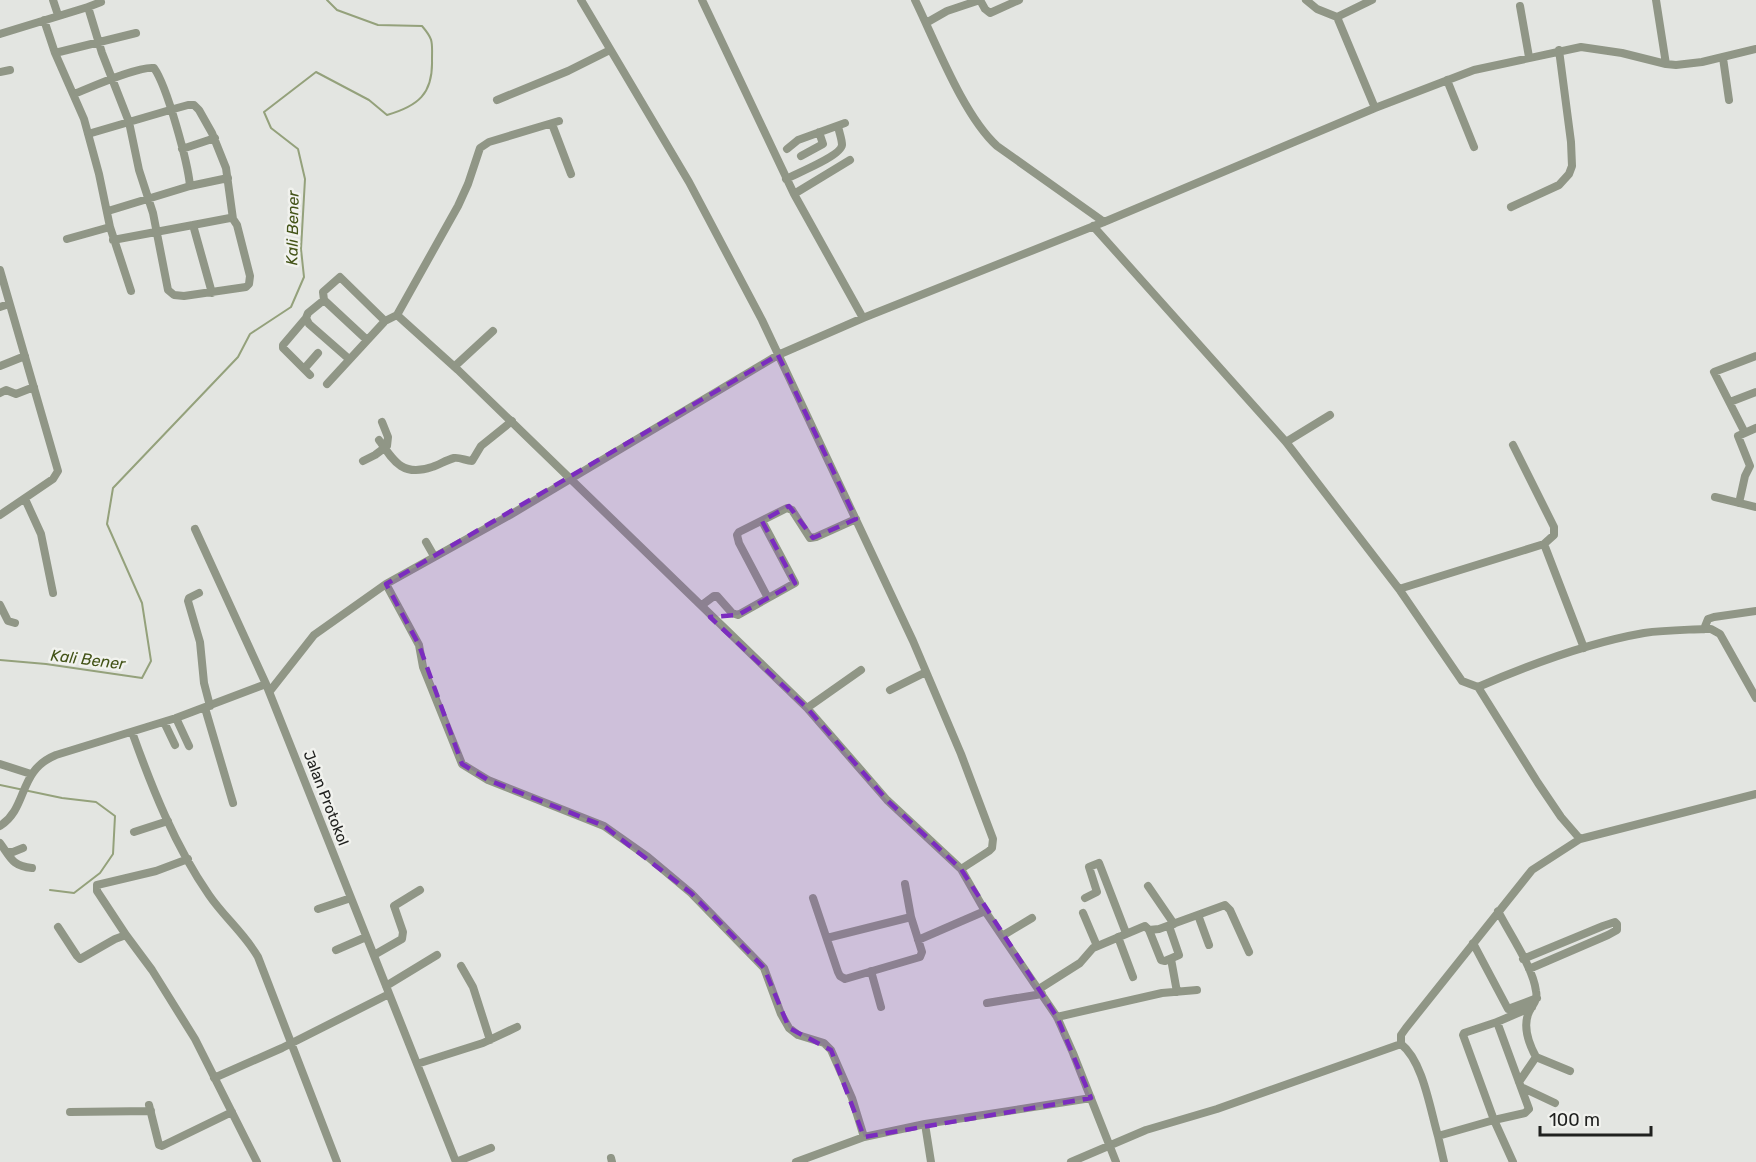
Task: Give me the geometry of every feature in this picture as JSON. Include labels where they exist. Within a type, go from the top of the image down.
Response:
[{"type":"street","points":[[53,0],[58,15]]},
{"type":"street","points":[[581,0],[689,182],[762,320],[926,672],[961,754],[993,839],[992,848],[989,851],[961,869]]},
{"type":"street","points":[[702,0],[786,179],[863,318]]},
{"type":"street","points":[[915,0],[963,99],[985,135],[1104,222]]},
{"type":"street","points":[[926,22],[947,11],[980,0],[990,13],[1019,0]]},
{"type":"street","points":[[1306,0],[1317,9],[1337,17],[1375,108]]},
{"type":"street","points":[[1337,17],[1372,0]]},
{"type":"street","points":[[1656,0],[1666,64]]},
{"type":"street","points":[[0,34],[101,2]]},
{"type":"street","points":[[1520,6],[1529,57]]},
{"type":"street","points":[[88,7],[129,122],[139,170],[157,231],[168,290],[170,293],[184,296],[241,289],[249,284],[250,276],[237,225],[233,219],[228,178],[215,138],[194,105],[188,105],[170,110],[129,122],[88,134]]},
{"type":"street","points":[[44,20],[88,134],[113,240],[131,291]]},
{"type":"street","points":[[55,53],[136,33]]},
{"type":"street","points":[[0,826],[9,819],[31,776],[42,761],[268,687],[314,635],[386,584],[510,515],[778,355],[1375,108],[1474,70],[1581,47],[1622,53],[1666,64],[1702,62],[1756,49]]},
{"type":"street","points":[[497,100],[568,71],[610,50]]},
{"type":"street","points":[[1510,207],[1559,185],[1569,174],[1572,166],[1559,50]]},
{"type":"street","points":[[1723,58],[1729,100]]},
{"type":"street","points":[[74,94],[146,68],[154,68],[182,149],[190,186]]},
{"type":"street","points":[[0,72],[10,70]]},
{"type":"street","points":[[1447,80],[1474,147]]},
{"type":"street","points":[[327,384],[385,321],[397,315],[458,206],[480,147],[489,142],[556,122],[571,174]]},
{"type":"street","points":[[786,179],[840,150],[841,125],[795,142],[787,149]]},
{"type":"street","points":[[801,156],[823,144],[819,132]]},
{"type":"street","points":[[182,149],[215,138]]},
{"type":"street","points":[[794,194],[850,160]]},
{"type":"street","points":[[108,211],[190,186],[228,178]]},
{"type":"street","points":[[113,240],[233,219]]},
{"type":"street","points":[[194,225],[212,293]]},
{"type":"street","points":[[1093,226],[1286,442],[1399,589],[1462,681],[1478,687],[1544,792],[1580,839]]},
{"type":"street","points":[[67,239],[110,227]]},
{"type":"street","points":[[0,270],[58,471],[53,479],[0,515]]},
{"type":"street","points":[[367,340],[324,300],[324,292],[340,277],[385,321]]},
{"type":"street","points":[[318,353],[307,372],[283,348],[283,345],[308,313],[324,300]]},
{"type":"street","points":[[0,307],[9,304]]},
{"type":"street","points":[[397,315],[512,421],[702,605],[726,632],[807,708],[887,800],[961,869],[1002,936],[1057,1017],[1116,1162]]},
{"type":"street","points":[[306,318],[309,324],[349,359]]},
{"type":"street","points":[[454,366],[493,331]]},
{"type":"street","points":[[0,366],[25,356]]},
{"type":"street","points":[[1744,433],[1714,372],[1756,356]]},
{"type":"street","points":[[0,393],[6,390],[16,394],[34,387]]},
{"type":"street","points":[[1730,402],[1756,392]]},
{"type":"street","points":[[1286,442],[1330,415]]},
{"type":"street","points":[[379,440],[396,463],[411,470],[430,468],[458,457],[470,462],[474,460],[481,446],[512,421]]},
{"type":"street","points":[[363,461],[385,449],[388,441],[382,422]]},
{"type":"street","points":[[1739,503],[1745,476],[1750,466],[1738,436],[1756,428]]},
{"type":"street","points":[[1399,589],[1544,544],[1554,535],[1554,527],[1514,446]]},
{"type":"street","points":[[1745,476],[1756,471]]},
{"type":"street","points":[[1715,497],[1756,507]]},
{"type":"street","points":[[25,498],[40,534],[53,593]]},
{"type":"street","points":[[768,598],[737,539],[737,535],[742,530],[789,508],[808,537],[813,538],[856,519]]},
{"type":"street","points":[[702,605],[717,596],[732,613],[738,615],[795,583],[762,520]]},
{"type":"street","name":"Jalan Protokol","points":[[195,529],[268,687],[456,1162]]},
{"type":"street","points":[[426,542],[434,556]]},
{"type":"street","points":[[1544,544],[1584,648]]},
{"type":"street","points":[[386,584],[419,645],[423,667],[462,764],[488,780],[604,826],[648,856],[691,892],[764,968],[781,1014],[789,1028],[798,1035],[824,1043],[831,1050],[852,1098],[864,1137]]},
{"type":"street","points":[[199,593],[189,598],[188,601],[200,642],[208,707],[233,803]]},
{"type":"street","points":[[0,605],[8,621],[15,622]]},
{"type":"street","points":[[1704,629],[1705,623],[1713,617],[1756,611]]},
{"type":"street","points":[[1478,687],[1584,648],[1645,633],[1711,629],[1720,634],[1756,698]]},
{"type":"street","points":[[807,708],[861,670]]},
{"type":"street","points":[[890,690],[926,672]]},
{"type":"street","points":[[176,718],[189,746]]},
{"type":"street","points":[[164,722],[175,745]]},
{"type":"street","points":[[132,732],[152,787],[188,859],[210,897],[255,952],[337,1162]]},
{"type":"street","points":[[0,764],[31,776]]},
{"type":"street","points":[[1401,1044],[1401,1035],[1406,1028],[1532,870],[1580,839],[1756,795]]},
{"type":"street","points":[[134,832],[168,821]]},
{"type":"street","points":[[0,843],[15,864],[32,868]]},
{"type":"street","points":[[6,852],[23,848]]},
{"type":"street","points":[[188,859],[156,871],[97,885],[97,891],[180,1015],[257,1162]]},
{"type":"street","points":[[1097,892],[1089,868],[1099,863],[1133,977]]},
{"type":"street","points":[[813,898],[838,972],[842,978],[850,978],[920,957],[922,952],[911,917],[905,884]]},
{"type":"street","points":[[987,1003],[1040,991],[1080,963],[1097,946],[1145,926],[1149,930],[1161,960],[1171,959],[1179,954],[1171,925],[1148,885]]},
{"type":"street","points":[[1085,898],[1108,888]]},
{"type":"street","points":[[374,955],[402,939],[403,932],[394,906],[420,890]]},
{"type":"street","points":[[318,909],[351,898]]},
{"type":"street","points":[[1149,930],[1227,906],[1249,952]]},
{"type":"street","points":[[918,940],[986,911]]},
{"type":"street","points":[[1498,911],[1529,969],[1536,988],[1537,998],[1527,1018],[1528,1039],[1536,1057],[1570,1071]]},
{"type":"street","points":[[1083,913],[1097,946]]},
{"type":"street","points":[[1198,915],[1209,945]]},
{"type":"street","points":[[827,938],[911,917]]},
{"type":"street","points":[[1002,936],[1032,918]]},
{"type":"street","points":[[1523,959],[1603,926],[1615,922],[1617,924],[1617,930],[1608,935],[1529,969]]},
{"type":"street","points":[[58,927],[80,959],[126,935]]},
{"type":"street","points":[[336,950],[366,937]]},
{"type":"street","points":[[1473,943],[1508,1009],[1537,998]]},
{"type":"street","points":[[214,1078],[290,1044],[388,990],[437,955]]},
{"type":"street","points":[[1171,959],[1177,992]]},
{"type":"street","points":[[461,966],[473,987],[490,1040]]},
{"type":"street","points":[[871,971],[881,1008]]},
{"type":"street","points":[[1057,1017],[1162,993],[1197,990]]},
{"type":"street","points":[[1513,1162],[1494,1120],[1463,1035],[1532,1007]]},
{"type":"street","points":[[1438,1136],[1528,1111],[1497,1022]]},
{"type":"street","points":[[417,1064],[490,1040],[517,1027]]},
{"type":"street","points":[[1401,1044],[1410,1051],[1415,1063],[1444,1162]]},
{"type":"street","points":[[1071,1162],[1146,1130],[1217,1109],[1401,1044]]},
{"type":"street","points":[[1520,1084],[1536,1057]]},
{"type":"street","points":[[1520,1084],[1555,1103]]},
{"type":"street","points":[[796,1162],[864,1137],[925,1124],[1091,1098]]},
{"type":"street","points":[[70,1112],[151,1112],[159,1143],[162,1146],[232,1112]]},
{"type":"street","points":[[925,1124],[931,1162]]},
{"type":"street","points":[[456,1162],[491,1148]]},
{"type":"highlighted area","points":[[778,355],[856,519],[813,538],[789,506],[762,521],[795,583],[738,615],[710,617],[807,708],[887,800],[961,869],[1057,1017],[1091,1098],[864,1137],[831,1050],[789,1028],[764,968],[691,893],[604,826],[488,780],[462,764],[419,645],[386,584]]},
{"type":"waterway","name":"Kali Bener","points":[[0,660],[46,664],[142,678],[151,661],[142,603],[107,524],[113,488],[238,357],[250,334],[291,307],[304,277],[301,249],[305,179],[298,149],[271,128],[264,112],[316,72],[369,100],[387,115],[415,103],[422,97],[430,82],[432,45],[429,35],[422,26],[378,25],[337,10],[327,0]]},
{"type":"waterway","name":"Kali Bener","points":[[0,785],[62,798],[96,802],[115,816],[113,854],[100,873],[74,893],[50,890]]}]
